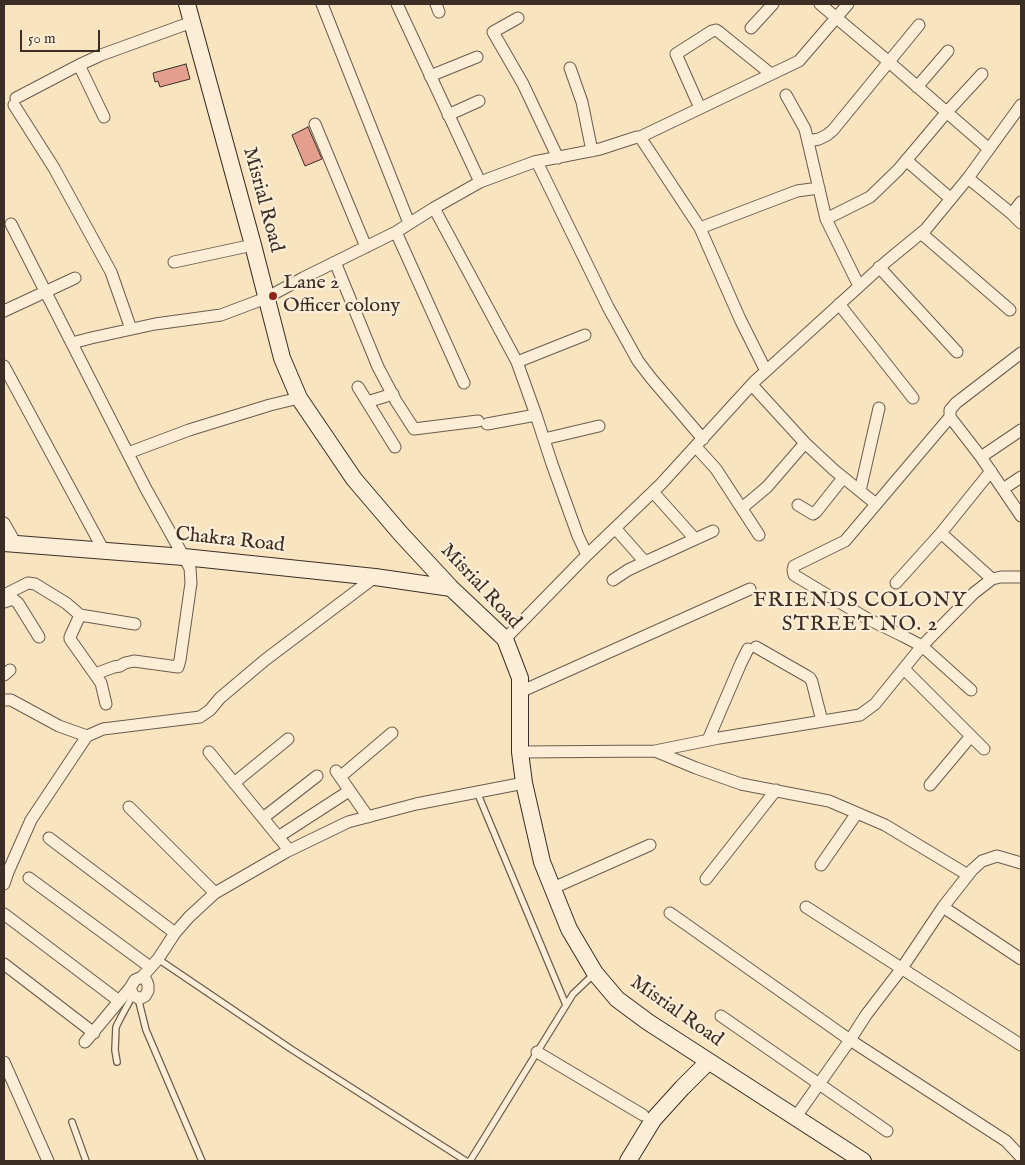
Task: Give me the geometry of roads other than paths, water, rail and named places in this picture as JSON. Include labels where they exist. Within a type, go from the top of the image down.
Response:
[{"type":"main road","name":"Misrial Road","points":[[187,4],[282,358],[299,398],[354,479],[451,588],[505,639],[520,678],[520,752],[524,783],[542,862],[570,930],[594,973],[617,999],[648,1022],[862,1161]]},
{"type":"main road","name":"Chakra Road","points":[[10,544],[184,557],[375,577],[451,588]]},
{"type":"main road","points":[[628,1161],[653,1120],[708,1062]]},
{"type":"street","points":[[322,4],[409,223]]},
{"type":"street","points":[[398,4],[480,182]]},
{"type":"street","points":[[750,28],[773,4]]},
{"type":"street","points":[[820,4],[989,149]]},
{"type":"street","points":[[72,344],[155,324],[221,315],[266,298],[396,232],[480,182],[537,162],[592,151],[640,137],[799,61],[848,4]]},
{"type":"street","points":[[518,18],[493,32],[523,84],[558,158]]},
{"type":"street","points":[[130,330],[111,272],[54,168],[15,102],[101,55],[192,22]]},
{"type":"street","points":[[808,141],[819,139],[834,130],[920,24]]},
{"type":"street","points":[[700,108],[676,54],[712,31],[716,30],[719,32],[771,74]]},
{"type":"street","points":[[917,87],[948,52]]},
{"type":"street","points":[[430,76],[477,57]]},
{"type":"street","points":[[80,65],[104,117]]},
{"type":"street","points":[[570,68],[582,102],[592,151]]},
{"type":"street","points":[[826,218],[870,197],[898,170],[982,74]]},
{"type":"street","points":[[786,95],[805,129],[826,218],[859,286]]},
{"type":"street","points":[[448,115],[479,101]]},
{"type":"street","points":[[505,639],[653,492],[752,385],[879,267],[926,230],[968,178],[1020,105]]},
{"type":"street","points":[[316,124],[366,247]]},
{"type":"street","points":[[640,137],[700,228],[740,319],[766,372]]},
{"type":"street","points":[[906,160],[951,199]]},
{"type":"street","points":[[537,162],[608,306],[638,361],[700,443],[759,535]]},
{"type":"street","points":[[968,178],[1021,223]]},
{"type":"street","points":[[700,228],[797,191],[819,188]]},
{"type":"street","points":[[1012,214],[1021,202]]},
{"type":"street","points":[[434,208],[517,362],[578,536],[588,555]]},
{"type":"street","points":[[11,224],[146,488],[190,568],[191,583],[178,667],[134,661],[96,674]]},
{"type":"street","points":[[396,232],[464,384]]},
{"type":"street","points":[[921,233],[1010,310]]},
{"type":"street","points":[[174,262],[253,245]]},
{"type":"street","points":[[335,262],[378,367],[414,429],[483,423],[536,415]]},
{"type":"street","points":[[879,267],[957,352]]},
{"type":"street","points":[[4,310],[75,278]]},
{"type":"street","points":[[839,304],[913,398]]},
{"type":"street","points":[[517,362],[585,335]]},
{"type":"street","points":[[1021,353],[956,403],[950,410],[950,417],[981,457],[1021,516]]},
{"type":"street","points":[[4,366],[104,551]]},
{"type":"street","points":[[752,385],[806,443],[843,478],[876,504]]},
{"type":"street","points":[[358,387],[395,447]]},
{"type":"street","points":[[367,402],[392,394]]},
{"type":"street","points":[[128,453],[198,427],[299,398]]},
{"type":"street","points":[[860,492],[879,408]]},
{"type":"street","points":[[950,417],[845,541],[794,566],[793,570],[794,575],[842,604],[922,646],[971,690]]},
{"type":"street","points":[[544,439],[599,426]]},
{"type":"street","points":[[981,457],[1021,430]]},
{"type":"street","points":[[742,508],[767,487],[806,443]]},
{"type":"street","points":[[896,583],[941,533],[991,471]]},
{"type":"street","points":[[1003,489],[1021,477]]},
{"type":"street","points":[[798,505],[813,514],[843,478]]},
{"type":"street","points":[[653,492],[695,539]]},
{"type":"street","points":[[4,522],[10,544]]},
{"type":"street","points":[[615,528],[645,562]]},
{"type":"street","points":[[613,580],[628,570],[713,531]]},
{"type":"street","points":[[941,533],[992,580]]},
{"type":"street","points":[[4,884],[32,820],[87,736],[103,729],[200,717],[265,660],[375,577]]},
{"type":"street","points":[[520,752],[655,751],[708,740],[860,715],[875,704],[922,646],[974,593],[992,580],[1001,577],[1021,577]]},
{"type":"street","points":[[4,595],[28,583],[34,584],[66,602],[80,615],[135,624]]},
{"type":"street","points":[[520,692],[750,589]]},
{"type":"street","points":[[4,602],[13,600],[18,603],[38,637]]},
{"type":"street","points":[[80,615],[70,640],[101,682],[106,704]]},
{"type":"street","points":[[708,740],[741,663],[752,648],[810,678],[822,721]]},
{"type":"street","points":[[904,669],[984,749]]},
{"type":"street","points":[[4,700],[11,700],[60,726],[87,736]]},
{"type":"street","points":[[368,817],[338,774],[392,733]]},
{"type":"street","points":[[930,785],[971,736]]},
{"type":"street","points":[[234,783],[288,739]]},
{"type":"street","points":[[655,751],[741,784],[829,800],[885,825],[968,875]]},
{"type":"street","points":[[209,752],[289,850]]},
{"type":"street","points":[[263,818],[317,776]]},
{"type":"street","points":[[134,994],[135,980],[142,977],[154,963],[189,917],[215,893],[289,850],[348,822],[416,804],[524,783]]},
{"type":"street","points":[[706,879],[776,790]]},
{"type":"street","points":[[278,837],[349,791]]},
{"type":"street","points":[[129,807],[215,893]]},
{"type":"street","points":[[821,865],[858,813]]},
{"type":"street","points":[[48,838],[176,933]]},
{"type":"street","points":[[553,888],[650,845]]},
{"type":"street","points":[[795,1118],[943,907],[972,870],[982,861],[997,856],[1021,863]]},
{"type":"street","points":[[29,878],[154,963]]},
{"type":"street","points":[[806,907],[1021,1045]]},
{"type":"street","points":[[943,907],[1021,959]]},
{"type":"street","points":[[670,912],[850,1040],[1006,1141],[1021,1157]]},
{"type":"street","points":[[4,914],[119,1001]]},
{"type":"street","points":[[4,964],[94,1033]]},
{"type":"street","points":[[134,994],[141,998],[148,990],[146,980],[142,977]]},
{"type":"street","points":[[86,1042],[119,1001],[134,994]]},
{"type":"street","points":[[721,1016],[887,1131]]},
{"type":"street","points":[[536,1052],[643,1115]]},
{"type":"street","points":[[4,1062],[48,1161]]},
{"type":"lane","points":[[477,792],[566,1005]]},
{"type":"lane","points":[[154,963],[466,1161]]},
{"type":"lane","points":[[470,1161],[573,994],[594,973]]},
{"type":"lane","points":[[117,1062],[115,1050],[116,1027],[134,994]]},
{"type":"lane","points":[[134,994],[146,1030],[202,1161]]},
{"type":"lane","points":[[72,1122],[86,1161]]},
{"type":"place","name":"Lane 2 Officer colony","points":[[273,296]]},
{"type":"district","name":"FRIENDS COLONY STREET NO. 2","points":[[860,614]]}]
